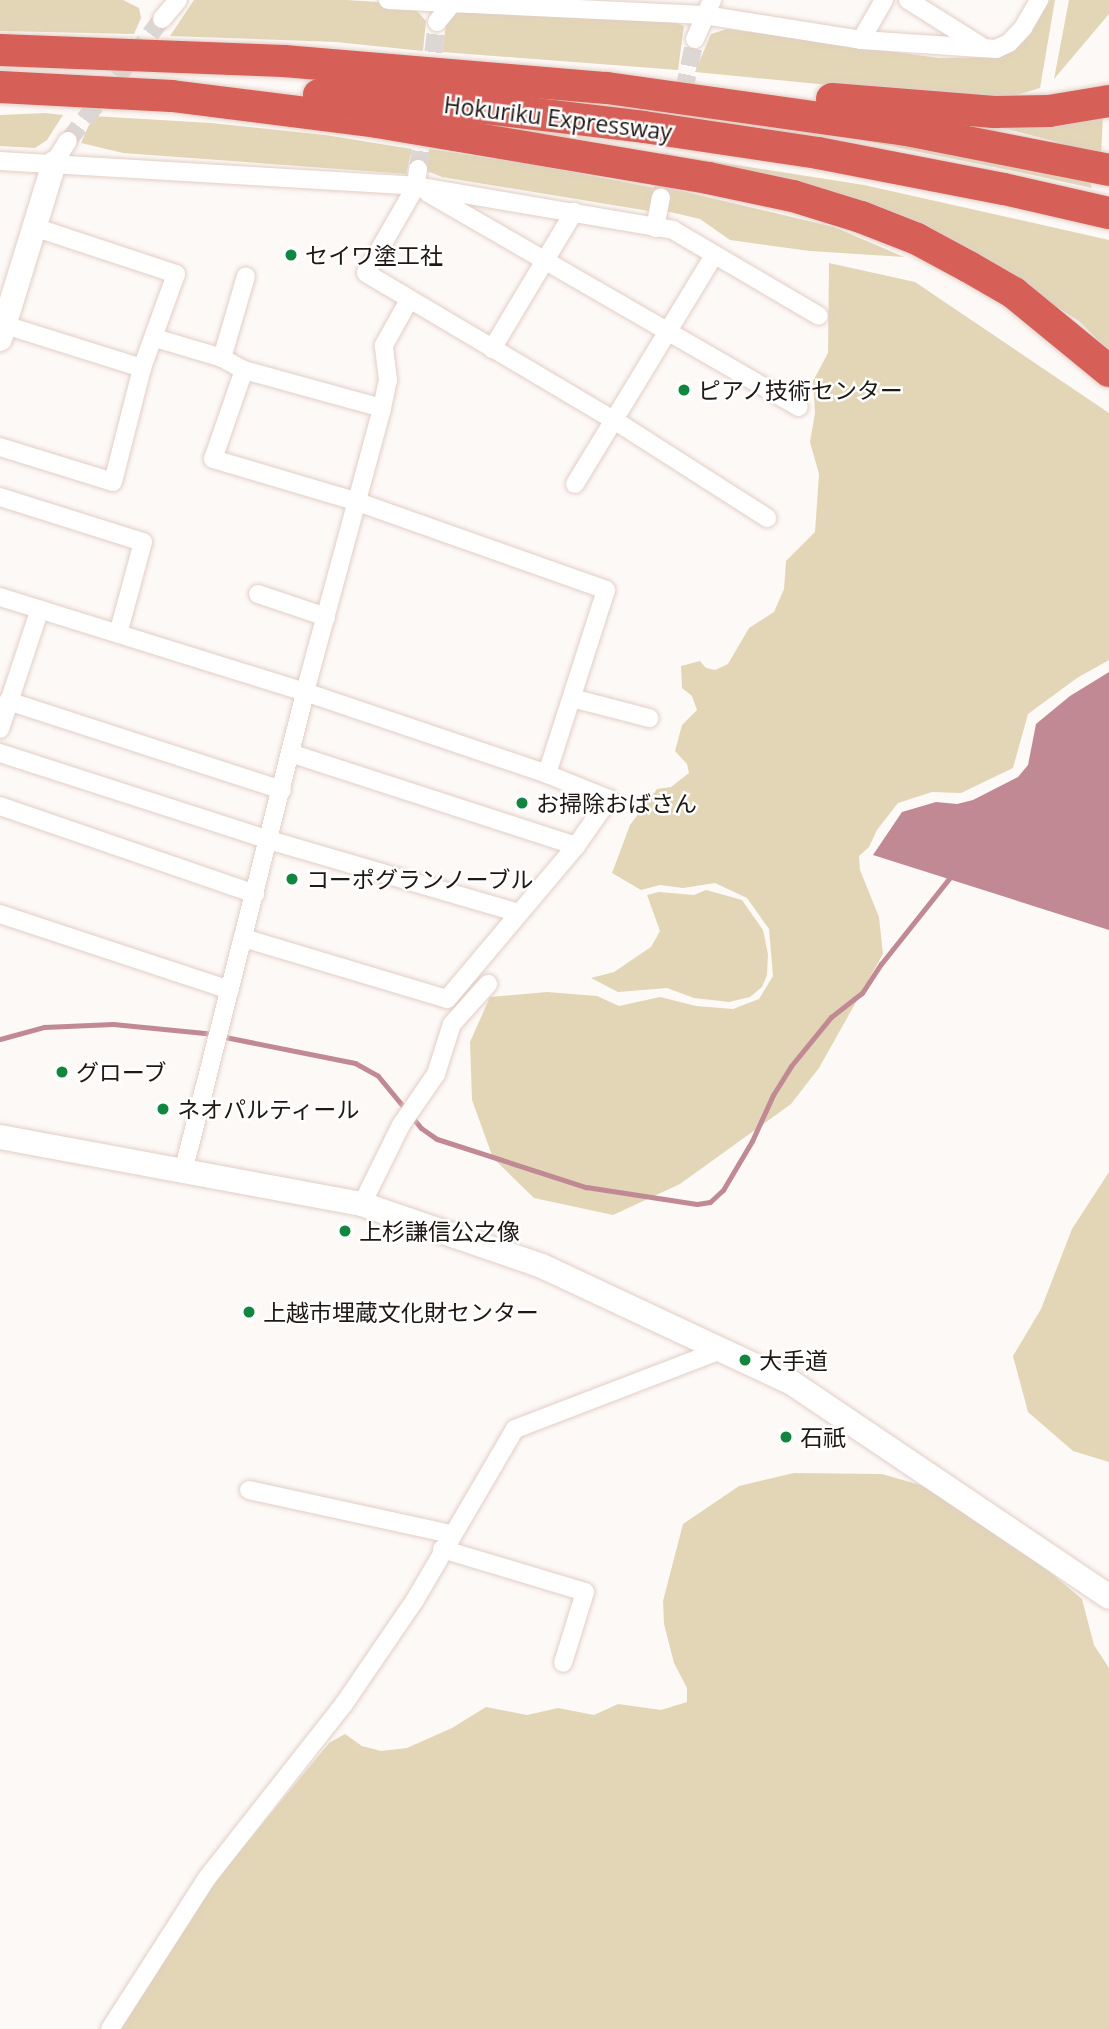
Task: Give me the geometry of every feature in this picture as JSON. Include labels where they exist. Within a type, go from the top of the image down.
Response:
[{"type":"highway","name":"Hokuriku Expressway","points":[[0,50],[284,61],[607,88],[906,130],[1109,170]]},
{"type":"highway","points":[[464,75],[633,82],[994,112],[1049,111],[1109,102]]},
{"type":"highway","name":"Hokuriku Expressway","points":[[0,80],[300,93],[477,107],[818,153],[1004,189],[1109,213]]},
{"type":"highway","points":[[0,87],[172,96],[377,122],[681,173],[793,196],[861,216],[917,239],[969,267],[1014,293],[1109,371]]},
{"type":"street","points":[[162,19],[178,0]]},
{"type":"street","points":[[388,0],[708,8]]},
{"type":"street","points":[[680,0],[861,40],[996,49],[1009,43],[1023,28],[1039,0]]},
{"type":"street","points":[[861,40],[884,0]]},
{"type":"street","points":[[908,0],[984,48]]},
{"type":"street","points":[[437,22],[453,1]]},
{"type":"street","points":[[695,39],[708,8]]},
{"type":"street","points":[[68,141],[54,163],[2,332],[142,368]]},
{"type":"street","points":[[0,161],[417,178],[673,230],[819,316]]},
{"type":"street","points":[[417,178],[547,261],[799,407]]},
{"type":"street","points":[[417,178],[366,273],[614,420],[767,518]]},
{"type":"street","points":[[654,228],[661,198]]},
{"type":"street","points":[[492,349],[574,212]]},
{"type":"street","points":[[0,447],[113,482],[142,368],[176,274],[34,227]]},
{"type":"street","points":[[575,484],[714,255]]},
{"type":"street","points":[[222,358],[246,276]]},
{"type":"street","points":[[183,1172],[305,692],[382,408],[388,380],[384,345],[409,300]]},
{"type":"street","points":[[155,338],[222,358],[244,370],[382,408]]},
{"type":"street","points":[[244,370],[213,460],[355,501],[606,590],[547,774]]},
{"type":"street","points":[[0,497],[143,542],[118,634]]},
{"type":"street","points":[[258,594],[326,617]]},
{"type":"street","points":[[0,597],[305,692],[547,774],[609,799],[576,846],[447,999],[244,938]]},
{"type":"street","points":[[0,729],[40,610]]},
{"type":"street","points":[[572,698],[649,718]]},
{"type":"street","points":[[8,701],[282,790]]},
{"type":"street","points":[[0,753],[269,840],[517,913]]},
{"type":"street","points":[[290,753],[576,846]]},
{"type":"street","points":[[0,806],[255,894]]},
{"type":"street","points":[[0,914],[230,990]]},
{"type":"street","points":[[362,1204],[401,1125],[436,1074],[452,1024],[488,984]]},
{"type":"street","points":[[0,1137],[362,1204],[542,1266],[792,1383],[1109,1597]]},
{"type":"street","points":[[110,2029],[207,1878],[344,1704],[415,1600],[515,1429],[723,1349]]},
{"type":"street","points":[[250,1490],[447,1542],[585,1592],[562,1662]]},
{"type":"shaded area","points":[[0,0],[123,0],[139,8],[141,18],[134,34],[0,31]]},
{"type":"shaded area","points":[[194,0],[346,0],[411,4],[426,21],[423,51],[336,42],[170,36]]},
{"type":"shaded area","points":[[1050,0],[1055,0],[1040,88],[1017,95],[963,98],[695,72],[711,34],[727,29],[939,58],[1000,57],[1026,38]]},
{"type":"shaded area","points":[[1069,0],[1109,0],[1109,14],[1054,79]]},
{"type":"shaded area","points":[[460,10],[671,21],[684,26],[678,70],[442,52],[446,25]]},
{"type":"shaded area","points":[[1103,113],[1101,159],[1053,141],[981,122]]},
{"type":"shaded area","points":[[0,115],[63,115],[47,140],[35,148],[0,146]]},
{"type":"shaded area","points":[[93,116],[211,123],[325,135],[412,149],[406,174],[123,153],[81,143]]},
{"type":"shaded area","points":[[841,136],[1087,173],[1092,188],[1019,172]]},
{"type":"shaded area","points":[[429,149],[536,165],[655,188],[649,211],[442,177],[427,171]]},
{"type":"shaded area","points":[[678,156],[864,185],[1109,240],[1109,351],[1079,321],[1035,293],[676,162]]},
{"type":"shaded area","points":[[669,188],[834,227],[904,257],[810,251],[730,240],[700,219],[666,211]]},
{"type":"shaded area","points":[[829,263],[915,282],[1109,413],[1109,660],[1077,678],[1028,714],[1013,768],[961,793],[932,792],[898,803],[877,830],[869,847],[859,856],[860,870],[879,917],[883,954],[819,1068],[791,1104],[680,1184],[613,1215],[534,1198],[493,1158],[472,1100],[470,1042],[490,997],[547,992],[597,996],[619,1006],[660,997],[696,1006],[733,1009],[759,999],[773,976],[769,929],[747,898],[715,883],[683,888],[660,885],[641,890],[612,873],[630,825],[657,789],[671,787],[689,773],[687,764],[675,751],[682,725],[697,710],[692,696],[682,688],[681,666],[700,661],[706,668],[715,670],[728,664],[749,628],[774,612],[784,589],[786,561],[815,532],[819,474],[810,442],[815,413],[813,381],[828,353]]},
{"type":"shaded area","points":[[1109,672],[1109,930],[873,855],[902,812],[936,802],[957,804],[973,800],[1018,777],[1028,765],[1036,724],[1070,696]]},
{"type":"shaded area","points":[[706,890],[742,900],[763,930],[768,954],[767,975],[762,987],[750,997],[729,1002],[694,998],[667,988],[618,992],[591,978],[614,972],[651,947],[660,931],[647,895],[659,892],[694,895]]},
{"type":"shaded area","points":[[1109,1172],[1109,1462],[1073,1451],[1028,1412],[1013,1356],[1041,1309],[1072,1229]]},
{"type":"shaded area","points":[[794,1473],[882,1474],[927,1487],[1027,1553],[1082,1599],[1094,1645],[1109,1668],[1109,2029],[112,2029],[208,1890],[329,1743],[345,1734],[362,1746],[381,1751],[407,1748],[452,1728],[486,1707],[527,1715],[558,1708],[594,1715],[618,1704],[661,1710],[687,1702],[687,1688],[674,1663],[664,1624],[663,1601],[683,1524],[739,1486]]},
{"type":"waterway","points":[[0,1039],[44,1027],[113,1024],[205,1033],[355,1063],[378,1076],[421,1128],[437,1139],[586,1187],[697,1204],[710,1202],[723,1190],[791,1066],[831,1017],[862,993],[881,964],[951,876]]},
{"type":"tunnel","points":[[68,141],[162,19]]},
{"type":"tunnel","points":[[430,79],[437,22]]},
{"type":"tunnel","points":[[661,198],[695,39]]},
{"type":"tunnel","points":[[418,169],[424,124]]},
{"type":"place","name":"セイワ塗工社","points":[[291,255]]},
{"type":"place","name":"ピアノ技術センター","points":[[684,390]]},
{"type":"place","name":"お掃除おばさん","points":[[522,803]]},
{"type":"place","name":"コーポグランノーブル","points":[[292,879]]},
{"type":"place","name":"グローブ","points":[[62,1072]]},
{"type":"place","name":"ネオパルティール","points":[[163,1109]]},
{"type":"place","name":"上杉謙信公之像","points":[[345,1231]]},
{"type":"place","name":"上越市埋蔵文化財センター","points":[[249,1312]]},
{"type":"place","name":"大手道","points":[[745,1360]]},
{"type":"place","name":"石祇","points":[[786,1437]]}]
